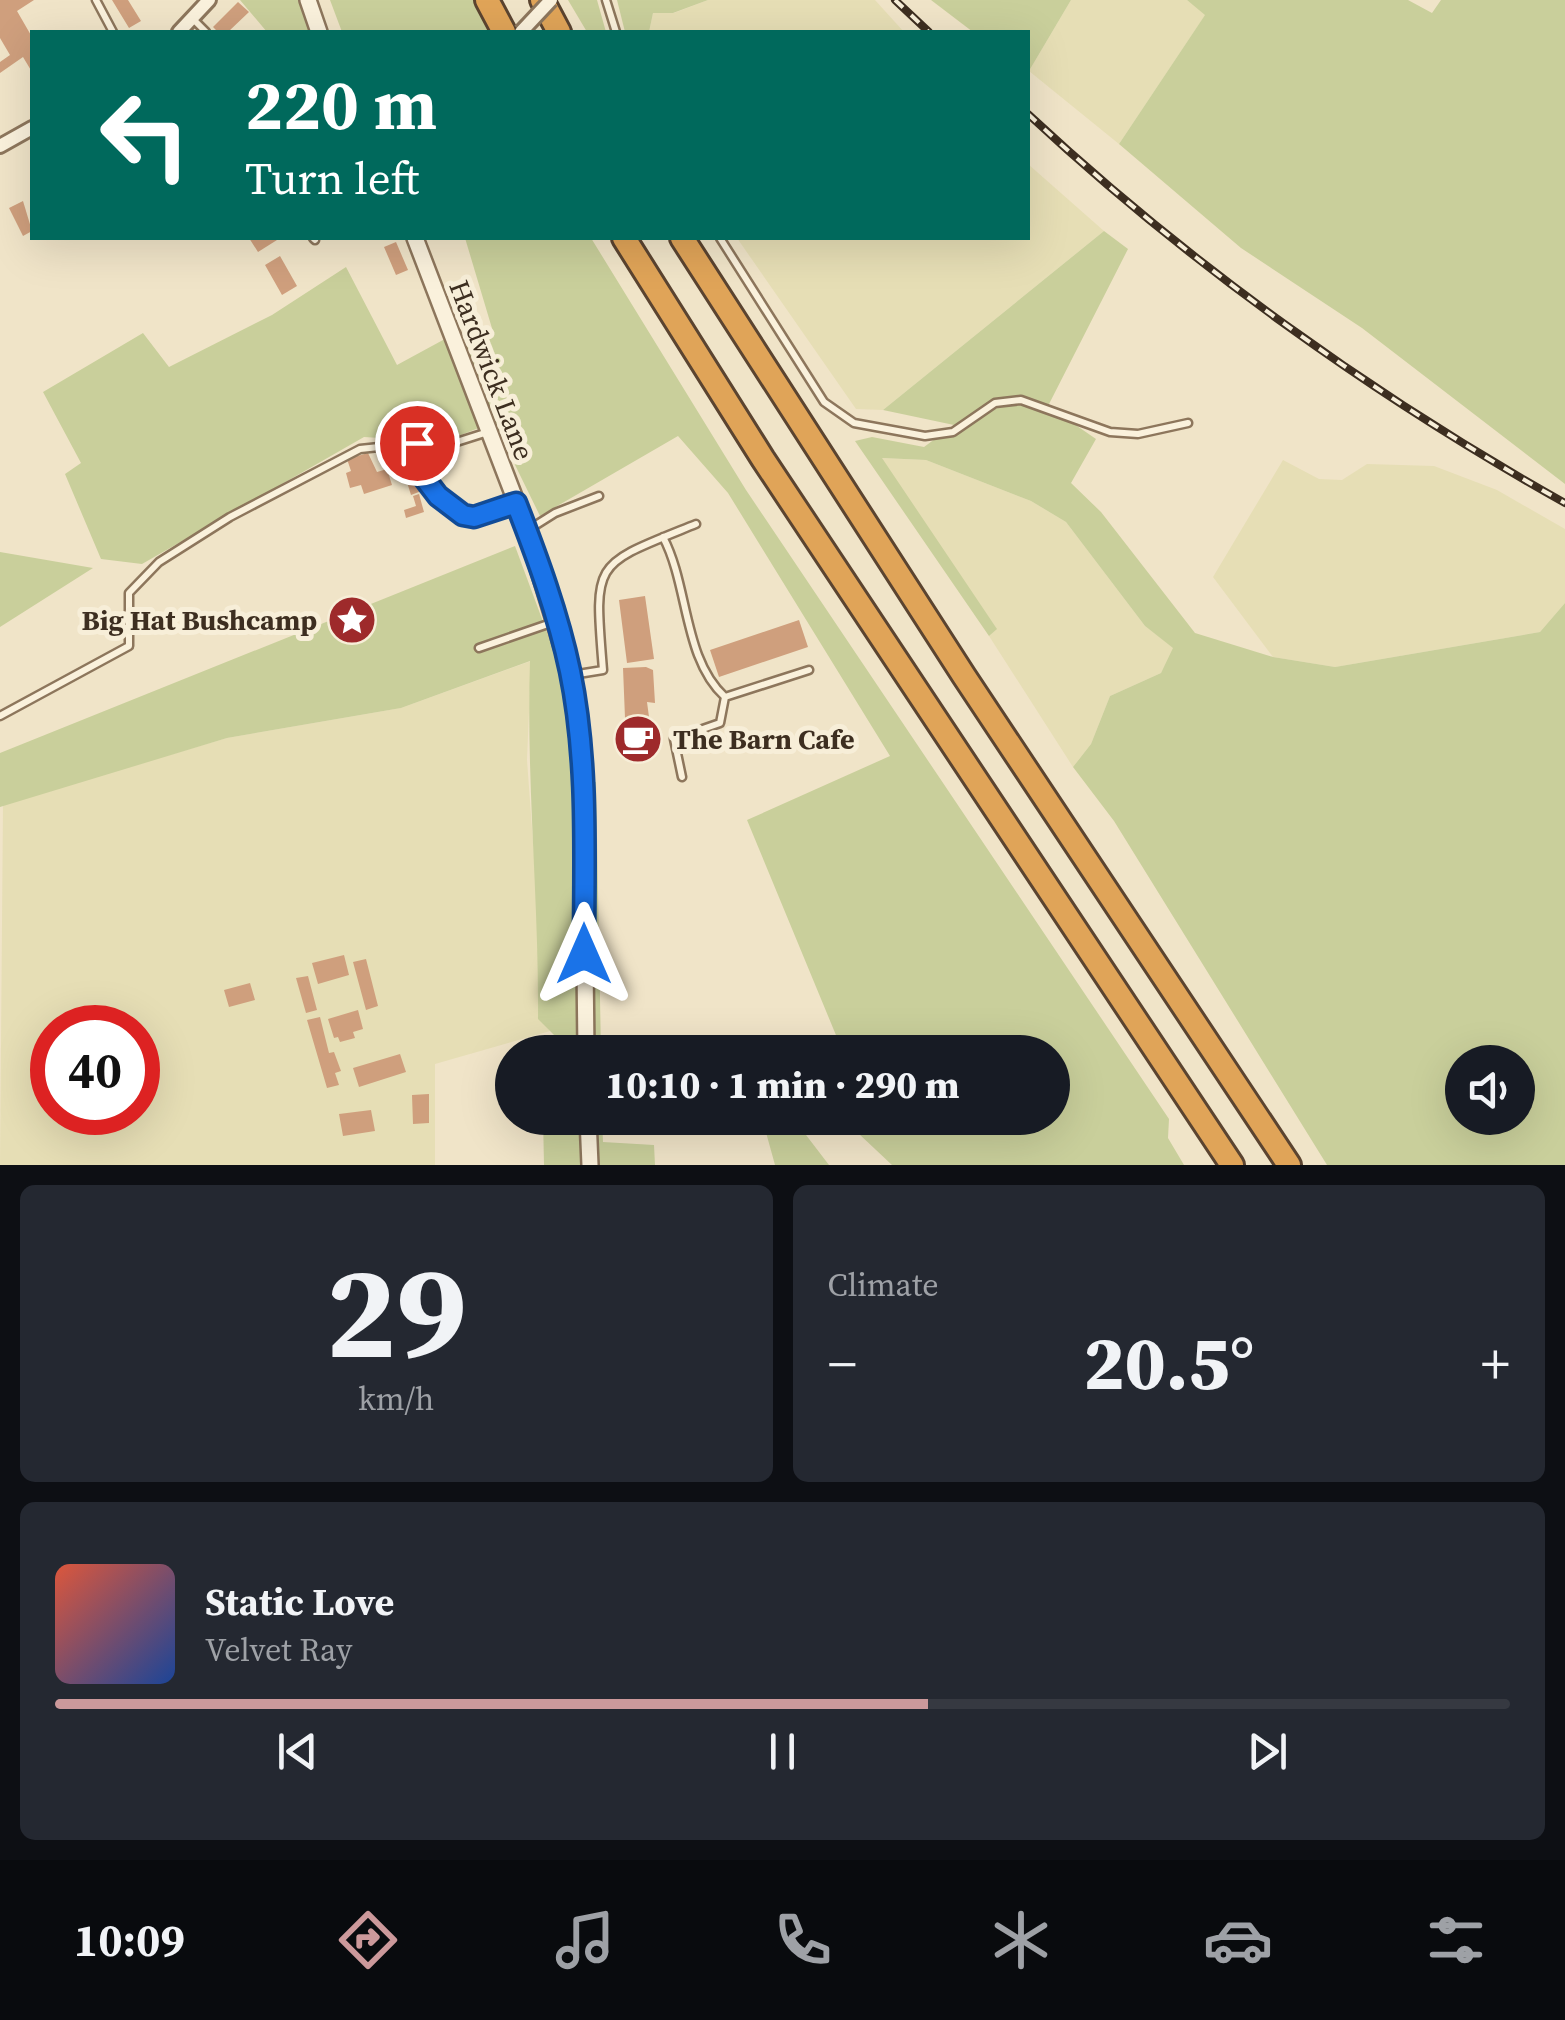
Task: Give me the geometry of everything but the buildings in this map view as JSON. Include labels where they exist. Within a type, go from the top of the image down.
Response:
[{"type":"highway","points":[[486,0],[503,30]]},
{"type":"highway","points":[[542,0],[558,30]]},
{"type":"highway","points":[[625,240],[762,459],[1232,1165]]},
{"type":"highway","points":[[683,240],[954,659],[1289,1165]]},
{"type":"street","points":[[182,30],[209,0]]},
{"type":"street","points":[[308,0],[318,30]]},
{"type":"street","points":[[522,30],[551,0]]},
{"type":"street","points":[[0,146],[30,129]]},
{"type":"street","name":"Hardwick Lane","points":[[416,240],[527,531],[571,676],[583,782],[592,953],[587,1035]]},
{"type":"street","points":[[589,1135],[590,1165]]},
{"type":"lane","points":[[96,0],[112,30]]},
{"type":"lane","points":[[606,0],[615,30]]},
{"type":"lane","points":[[192,18],[204,30]]},
{"type":"lane","points":[[721,240],[824,402],[854,423],[926,436],[953,432],[994,404],[1021,400],[1110,432],[1138,434],[1188,423]]},
{"type":"lane","points":[[425,452],[489,431]]},
{"type":"lane","points":[[0,716],[129,646],[130,593],[140,579],[230,517],[370,445],[417,443],[425,452],[422,475],[438,496],[463,515],[474,517],[516,503]]},
{"type":"lane","points":[[527,531],[556,513],[599,496]]},
{"type":"lane","points":[[571,676],[603,670],[597,598],[600,577],[634,549],[696,524]]},
{"type":"lane","points":[[663,537],[676,560],[707,681],[725,697]]},
{"type":"lane","points":[[479,648],[557,622]]},
{"type":"lane","points":[[725,697],[809,670]]},
{"type":"lane","points":[[682,777],[674,739],[720,723],[725,697]]},
{"type":"shaded area","points":[[708,0],[875,0],[902,30],[649,30],[653,13],[674,13]]},
{"type":"shaded area","points":[[1071,0],[1187,0],[1206,14],[1119,144],[1030,69]]},
{"type":"shaded area","points":[[1030,166],[1104,231],[883,410],[856,409],[738,240],[1030,240]]},
{"type":"shaded area","points":[[880,458],[926,460],[1031,501],[1066,522],[1145,626],[1174,648],[1161,673],[1110,696],[1091,744],[1073,767],[989,636],[996,628]]},
{"type":"shaded area","points":[[1283,460],[1319,479],[1342,480],[1367,464],[1434,466],[1497,490],[1565,529],[1565,603],[1540,632],[1335,667],[1273,657],[1213,577]]},
{"type":"shaded area","points":[[531,661],[527,760],[539,924],[539,1019],[550,1031],[495,1035],[495,1047],[435,1064],[435,1165],[0,1165],[3,804],[227,738],[401,708]]},
{"type":"green space","points":[[240,0],[298,0],[309,30],[265,30]]},
{"type":"green space","points":[[330,0],[475,0],[489,30],[341,30]]},
{"type":"green space","points":[[568,0],[597,0],[605,30],[586,30]]},
{"type":"green space","points":[[617,0],[708,0],[673,13],[653,13],[649,30],[624,30]]},
{"type":"green space","points":[[931,0],[1071,0],[1030,69],[1030,30],[970,30]]},
{"type":"green space","points":[[1187,0],[1408,0],[1432,13],[1441,0],[1565,0],[1565,484],[1362,328],[1241,248],[1119,144],[1205,15]]},
{"type":"green space","points":[[1104,231],[1128,249],[1048,406],[1096,439],[1071,483],[1101,512],[1195,633],[1273,657],[1335,667],[1540,632],[1565,603],[1565,1165],[1327,1165],[1114,821],[1073,767],[1091,744],[1110,696],[1161,673],[1173,648],[1145,626],[1066,522],[1031,501],[926,460],[882,458],[997,629],[989,636],[855,441],[872,437],[924,447],[954,425],[883,410]]},
{"type":"green space","points":[[466,240],[592,240],[746,490],[1169,1119],[1168,1138],[1184,1165],[892,1165],[860,1135],[1070,1135],[1070,1035],[836,1035],[747,820],[890,756],[728,493],[678,436],[540,516],[494,422],[443,442],[364,437],[142,564],[101,559],[65,474],[81,463],[43,392],[143,333],[169,367],[272,315],[346,267],[397,365],[443,340],[467,345],[494,335]]},
{"type":"green space","points":[[515,546],[555,654],[566,652],[584,782],[596,782],[601,1035],[554,1035],[538,1019],[530,661],[401,708],[227,738],[0,807],[0,753]]},
{"type":"green space","points":[[0,552],[93,568],[0,627]]},
{"type":"green space","points":[[543,1135],[603,1135],[603,1142],[654,1145],[655,1165],[544,1165]]},
{"type":"green space","points":[[767,1135],[806,1135],[829,1165],[775,1165]]},
{"type":"railway","points":[[895,0],[927,30]]},
{"type":"railway","points":[[1030,116],[1153,223],[1285,324],[1423,418],[1565,503]]},
{"type":"place","name":"Big Hat Bushcamp","points":[[352,620]]},
{"type":"place","name":"The Barn Cafe","points":[[638,739]]},
{"type":"route","points":[[417,443],[425,452],[422,475],[438,496],[463,515],[474,517],[516,503],[557,622],[571,676],[583,782],[584,954]]}]
